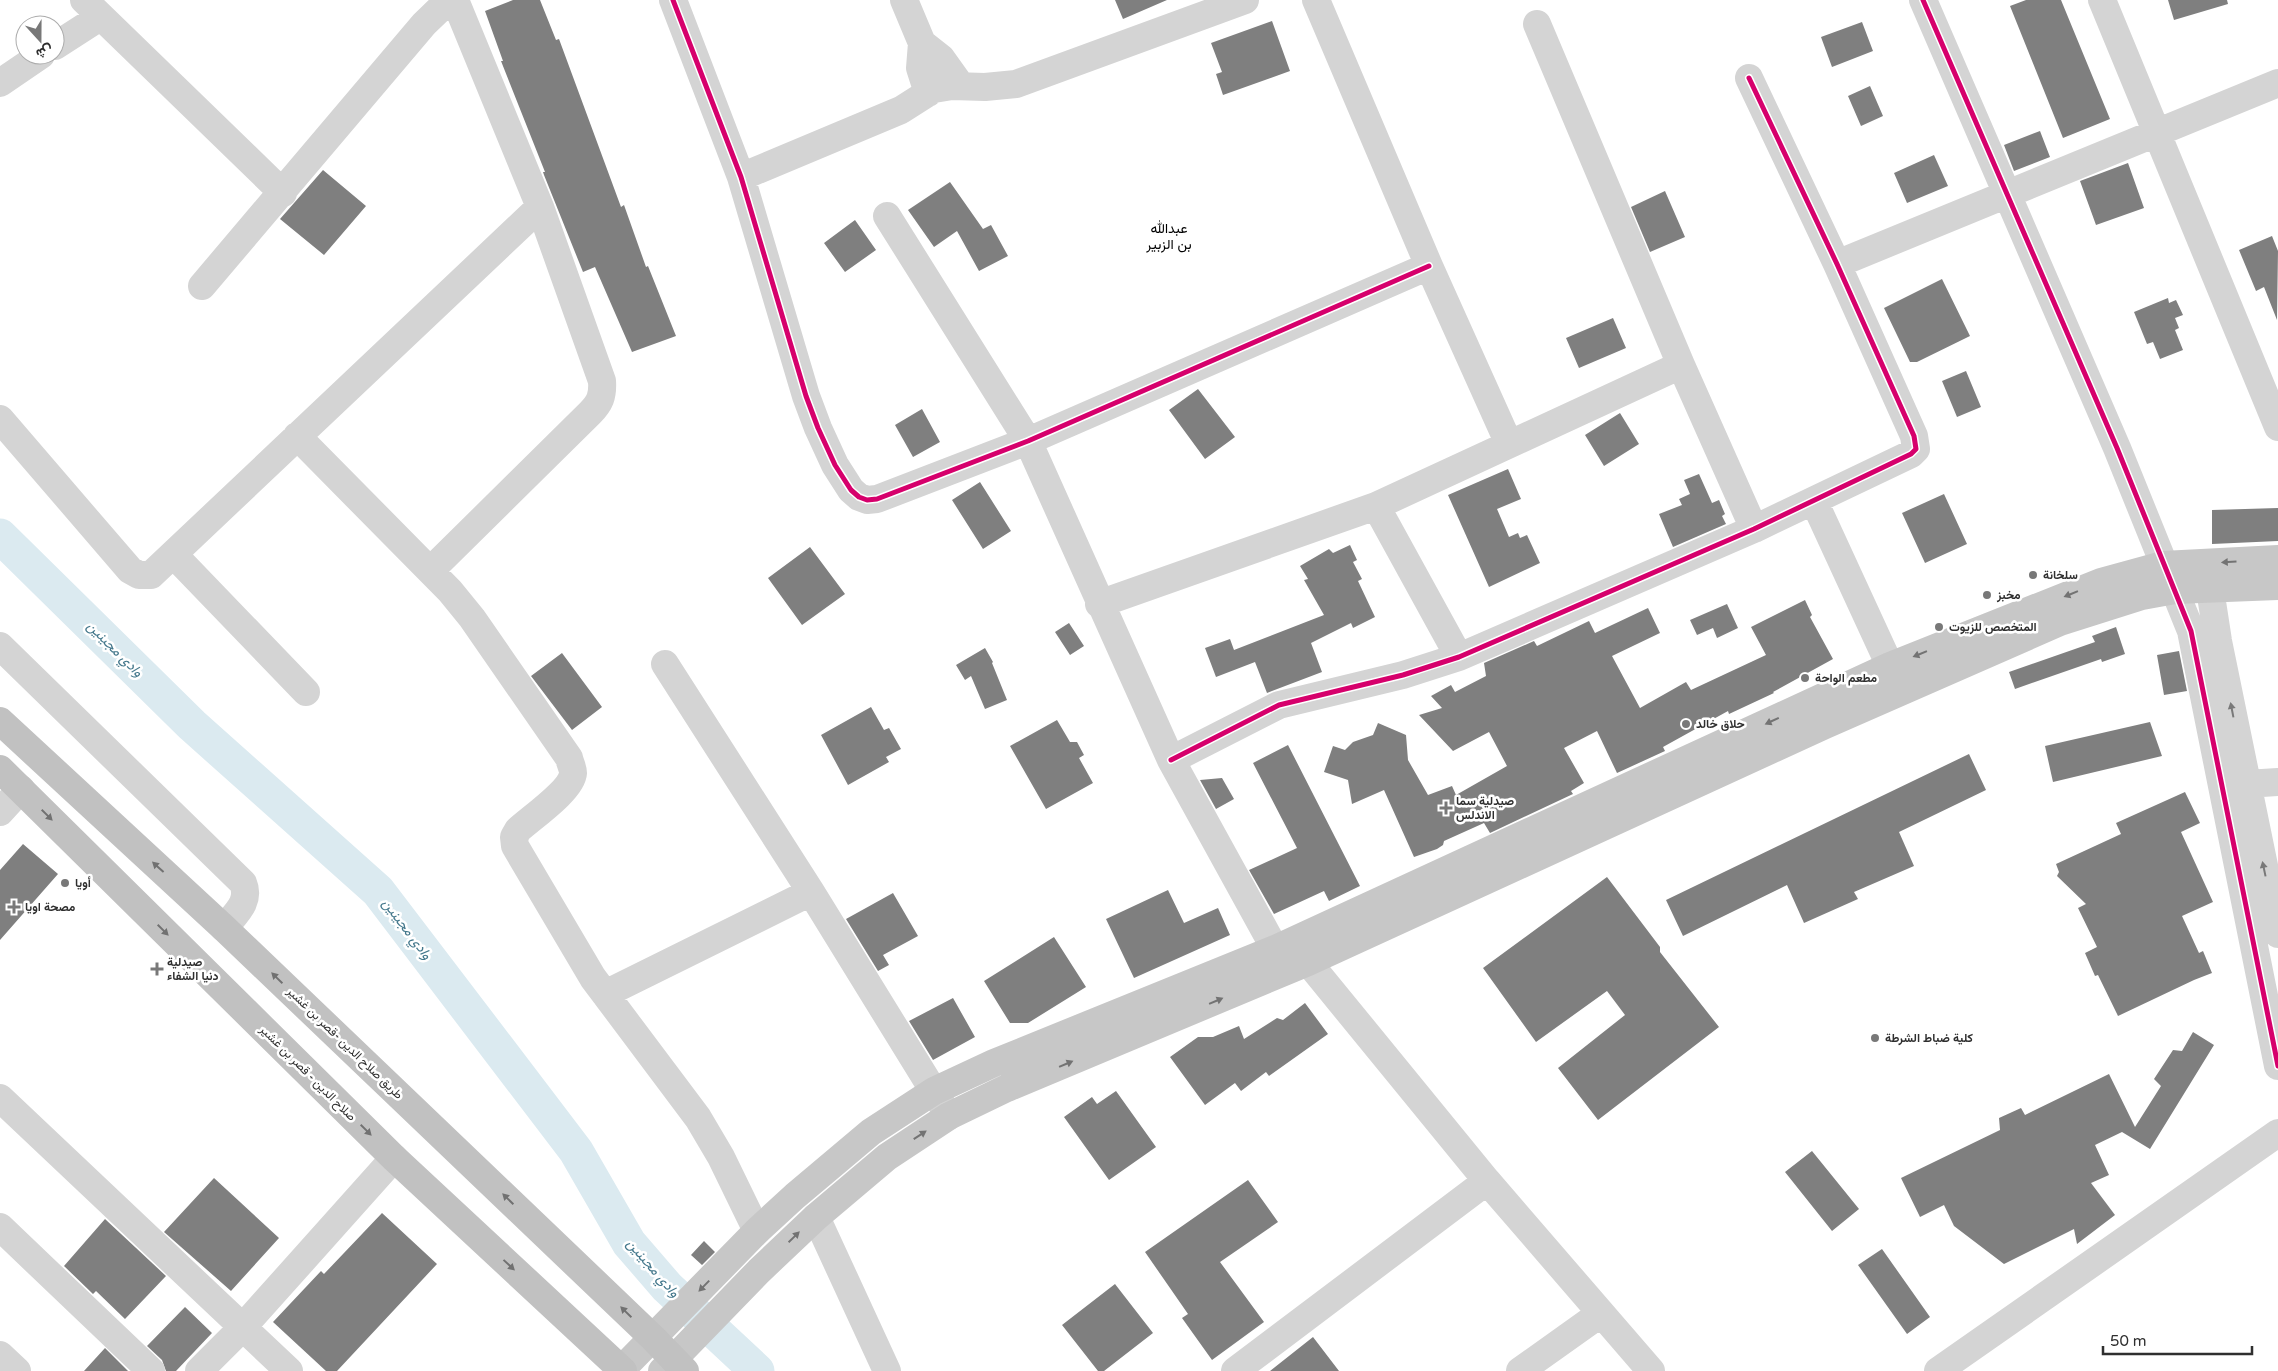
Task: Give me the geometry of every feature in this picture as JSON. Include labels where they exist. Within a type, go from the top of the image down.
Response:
[{"type":"highway","name":"طريق صلاح الدين -قصر بن غشير","points":[[0,721],[661,1330],[678,1361]]},
{"type":"highway","name":"صلاح الدين - قصر بن غشير","points":[[0,769],[394,1158],[622,1370]]},
{"type":"main road","points":[[622,1370],[757,1231],[833,1162],[871,1132],[934,1091],[1003,1060],[1275,949],[1890,666],[2101,582],[2163,565],[2278,559]]},
{"type":"main road","points":[[678,1361],[759,1271],[816,1217],[887,1157],[949,1116],[1007,1088],[1308,962],[1825,725],[2060,622],[2142,596],[2175,590],[2278,586]]},
{"type":"street","points":[[202,286],[283,193],[424,24],[449,0]]},
{"type":"street","points":[[431,570],[599,404],[603,393],[602,381],[540,208],[455,0]]},
{"type":"street","points":[[672,0],[741,177],[806,396],[835,465],[852,490],[859,497],[867,500],[877,499],[1028,441],[1429,266]]},
{"type":"street","points":[[904,0],[922,43],[920,68],[928,93]]},
{"type":"street","points":[[741,177],[902,110],[928,93],[943,87],[985,88],[1016,84],[1193,9],[1245,0]]},
{"type":"street","points":[[1316,0],[1429,266],[1509,444]]},
{"type":"street","points":[[1923,0],[2117,448],[2191,631],[2278,934]]},
{"type":"street","points":[[2102,0],[2278,427]]},
{"type":"street","points":[[65,36],[92,9],[283,193]]},
{"type":"street","points":[[1537,24],[1681,365],[1754,529]]},
{"type":"street","points":[[922,43],[941,58],[961,86]]},
{"type":"street","points":[[0,83],[26,65]]},
{"type":"street","points":[[1170,760],[1279,706],[1386,679],[1459,657],[1754,529],[1906,458],[1916,449],[1914,436],[1837,264],[1749,78]]},
{"type":"street","points":[[1837,264],[2278,83]]},
{"type":"street","points":[[0,419],[130,570],[139,575],[151,575],[540,208]]},
{"type":"street","points":[[887,216],[1028,441],[1170,760],[1275,949]]},
{"type":"street","points":[[1099,604],[1376,506],[1681,365]]},
{"type":"street","points":[[297,436],[431,570],[472,618],[568,758],[573,774],[571,781],[561,793],[518,830],[514,837],[515,846],[593,978],[698,1118],[721,1157],[757,1231]]},
{"type":"street","points":[[1814,501],[1890,666]]},
{"type":"street","points":[[1376,506],[1459,657]]},
{"type":"street","points":[[174,554],[306,692]]},
{"type":"street","points":[[2210,589],[2218,641],[2234,785],[2278,1066]]},
{"type":"street","points":[[0,646],[243,883],[246,895],[245,901],[224,928]]},
{"type":"street","points":[[665,664],[811,892],[949,1116]]},
{"type":"street","points":[[2234,785],[2278,782]]},
{"type":"street","points":[[0,812],[21,790]]},
{"type":"street","points":[[605,994],[811,892]]},
{"type":"street","points":[[1308,962],[1487,1181],[1651,1371]]},
{"type":"street","points":[[3,1106],[289,1371]]},
{"type":"street","points":[[1938,1371],[2278,1133]]},
{"type":"street","points":[[199,1371],[242,1328],[394,1158]]},
{"type":"street","points":[[1236,1371],[1487,1181]]},
{"type":"street","points":[[816,1217],[887,1371]]},
{"type":"street","points":[[0,1227],[151,1371]]},
{"type":"street","points":[[1520,1371],[1600,1314]]},
{"type":"street","points":[[0,1355],[17,1371]]},
{"type":"building","points":[[513,0],[540,0],[556,40],[559,39],[621,207],[624,205],[646,267],[648,266],[676,336],[632,352],[595,267],[583,272],[501,61],[503,61],[485,11]]},
{"type":"building","points":[[1115,0],[1167,0],[1123,19]]},
{"type":"building","points":[[2026,0],[2061,0],[2110,119],[2063,138],[2010,6]]},
{"type":"building","points":[[2168,0],[2227,0],[2228,4],[2174,20]]},
{"type":"building","points":[[1272,21],[1290,71],[1223,95],[1216,74],[1222,72],[1211,43]]},
{"type":"building","points":[[1862,22],[1873,51],[1832,67],[1821,37]]},
{"type":"building","points":[[1870,86],[1883,116],[1861,126],[1848,96]]},
{"type":"building","points":[[2040,131],[2050,157],[2014,171],[2004,145]]},
{"type":"building","points":[[1934,155],[1948,186],[1907,203],[1894,173]]},
{"type":"building","points":[[2128,163],[2144,208],[2096,225],[2080,181]]},
{"type":"building","points":[[323,170],[366,206],[324,255],[280,219]]},
{"type":"building","points":[[950,182],[983,229],[991,225],[1008,256],[979,271],[957,231],[934,247],[908,210]]},
{"type":"building","points":[[1665,191],[1685,237],[1650,252],[1631,207]]},
{"type":"building","points":[[855,220],[876,250],[845,272],[824,243]]},
{"type":"building","points":[[2272,236],[2278,251],[2277,320],[2264,287],[2256,291],[2239,250]]},
{"type":"building","points":[[1942,279],[1970,336],[1917,362],[1910,362],[1884,308]]},
{"type":"building","points":[[2168,298],[2169,303],[2176,300],[2183,315],[2175,318],[2179,328],[2175,330],[2183,350],[2160,359],[2153,342],[2147,344],[2134,312]]},
{"type":"building","points":[[1613,318],[1626,348],[1579,368],[1566,338]]},
{"type":"building","points":[[1966,371],[1981,407],[1957,417],[1942,381]]},
{"type":"building","points":[[1198,389],[1235,437],[1205,459],[1169,410]]},
{"type":"building","points":[[922,409],[940,442],[913,457],[895,425]]},
{"type":"building","points":[[1620,413],[1639,444],[1604,466],[1585,435]]},
{"type":"building","points":[[1508,469],[1521,499],[1497,509],[1509,537],[1518,533],[1520,538],[1527,535],[1540,563],[1489,587],[1448,495]]},
{"type":"building","points":[[1699,474],[1712,503],[1719,500],[1725,514],[1722,516],[1726,524],[1673,547],[1659,514],[1682,505],[1679,499],[1690,494],[1684,480]]},
{"type":"building","points":[[980,482],[1011,531],[983,549],[952,500]]},
{"type":"building","points":[[1944,494],[1967,544],[1925,563],[1902,513]]},
{"type":"building","points":[[2278,508],[2278,541],[2212,544],[2212,510]]},
{"type":"building","points":[[1350,545],[1357,560],[1353,562],[1362,579],[1358,581],[1375,617],[1353,628],[1351,623],[1311,643],[1322,672],[1267,693],[1255,662],[1216,677],[1205,648],[1230,639],[1234,650],[1324,615],[1304,580],[1308,579],[1300,566],[1329,549],[1333,553]]},
{"type":"building","points":[[810,547],[845,594],[802,625],[768,578]]},
{"type":"building","points":[[1805,600],[1812,615],[1810,617],[1833,659],[1774,693],[1729,714],[1728,711],[1663,747],[1665,751],[1617,773],[1597,731],[1564,748],[1584,783],[1571,791],[1573,794],[1490,833],[1484,823],[1444,841],[1443,845],[1437,849],[1414,857],[1384,790],[1352,804],[1348,780],[1324,772],[1333,746],[1345,750],[1353,742],[1373,735],[1378,723],[1406,735],[1408,760],[1428,795],[1452,786],[1456,795],[1507,766],[1489,732],[1453,751],[1419,715],[1442,708],[1431,696],[1451,685],[1455,692],[1486,676],[1484,663],[1534,641],[1537,646],[1589,621],[1595,633],[1648,608],[1660,633],[1612,656],[1640,708],[1686,682],[1691,690],[1766,655],[1751,627]]},
{"type":"building","points":[[1727,604],[1738,628],[1717,638],[1713,628],[1697,635],[1690,620]]},
{"type":"building","points":[[1069,623],[1084,646],[1070,655],[1055,632]]},
{"type":"building","points":[[2116,627],[2125,654],[2102,662],[2101,659],[2015,689],[2009,672],[2095,642],[2092,636]]},
{"type":"building","points":[[985,648],[993,662],[1007,700],[985,709],[971,676],[965,680],[956,665]]},
{"type":"building","points":[[2179,651],[2187,691],[2164,695],[2157,655]]},
{"type":"building","points":[[562,653],[602,707],[572,730],[531,676]]},
{"type":"building","points":[[871,707],[884,730],[889,728],[901,749],[886,757],[889,762],[848,785],[821,735]]},
{"type":"building","points":[[1057,720],[1070,742],[1077,742],[1084,755],[1079,758],[1093,783],[1046,809],[1010,746]]},
{"type":"building","points":[[2150,722],[2162,756],[2053,782],[2045,746]]},
{"type":"building","points":[[1288,745],[1360,886],[1329,901],[1324,891],[1274,914],[1249,870],[1297,848],[1253,763]]},
{"type":"building","points":[[1969,754],[1986,790],[1899,832],[1914,866],[1854,892],[1858,899],[1804,923],[1787,885],[1683,936],[1666,900]]},
{"type":"building","points":[[1222,778],[1234,799],[1216,809],[1200,780]]},
{"type":"building","points":[[2185,792],[2200,823],[2181,832],[2213,902],[2182,916],[2199,953],[2203,951],[2212,973],[2118,1016],[2098,975],[2095,976],[2085,953],[2097,947],[2078,908],[2086,904],[2057,876],[2059,872],[2056,864],[2121,834],[2116,823]]},
{"type":"building","name":"مصحة اويا","points":[[23,844],[58,874],[0,940],[0,870]]},
{"type":"building","points":[[1607,877],[1660,947],[1660,952],[1719,1027],[1598,1120],[1558,1068],[1625,1015],[1607,991],[1536,1042],[1483,968]]},
{"type":"building","points":[[1168,890],[1184,923],[1218,908],[1230,935],[1134,978],[1106,919]]},
{"type":"building","points":[[893,893],[918,936],[883,955],[889,965],[878,971],[846,919]]},
{"type":"building","points":[[1054,937],[1086,987],[1028,1023],[1010,1023],[984,981]]},
{"type":"building","points":[[953,998],[975,1037],[933,1060],[909,1021]]},
{"type":"building","points":[[1305,1003],[1328,1034],[1269,1076],[1266,1072],[1241,1091],[1235,1083],[1205,1105],[1170,1057],[1198,1037],[1213,1037],[1239,1026],[1244,1039],[1277,1018],[1283,1020]]},
{"type":"building","points":[[2193,1032],[2214,1045],[2150,1149],[2122,1132],[2095,1145],[2109,1175],[2091,1183],[2115,1215],[2077,1244],[2074,1229],[2004,1264],[1954,1226],[1944,1205],[1920,1217],[1901,1178],[2000,1130],[1999,1118],[2021,1108],[2025,1115],[2109,1074],[2135,1127],[2161,1086],[2154,1079],[2173,1050],[2182,1051]]},
{"type":"building","points":[[1116,1091],[1156,1147],[1109,1180],[1064,1117],[1092,1097],[1097,1104]]},
{"type":"building","points":[[1812,1151],[1859,1209],[1832,1231],[1785,1172]]},
{"type":"building","points":[[214,1178],[279,1238],[231,1291],[164,1232]]},
{"type":"building","points":[[1248,1180],[1278,1222],[1220,1262],[1264,1322],[1212,1360],[1182,1318],[1188,1314],[1145,1252]]},
{"type":"building","points":[[382,1213],[437,1264],[337,1371],[326,1371],[273,1322],[321,1271],[324,1274]]},
{"type":"building","points":[[105,1219],[166,1276],[125,1319],[96,1291],[93,1294],[64,1266]]},
{"type":"building","points":[[704,1241],[715,1252],[702,1265],[691,1255]]},
{"type":"building","points":[[1882,1249],[1930,1317],[1907,1334],[1858,1265]]},
{"type":"building","points":[[1115,1284],[1153,1333],[1104,1371],[1098,1371],[1062,1325]]},
{"type":"building","points":[[185,1307],[212,1333],[176,1371],[166,1371],[162,1360],[147,1346]]},
{"type":"building","points":[[1313,1337],[1339,1371],[1270,1371]]},
{"type":"building","points":[[105,1348],[128,1371],[84,1371]]},
{"type":"waterway","name":"وادي مجينين","points":[[0,536],[192,725],[378,891],[576,1151],[629,1243],[667,1287],[757,1371]]},
{"type":"cycle path","points":[[673,0],[741,177],[806,396],[818,428],[835,465],[851,490],[859,497],[867,500],[877,499],[1028,441],[1429,266]]},
{"type":"cycle path","points":[[1923,0],[2117,448],[2191,631],[2278,1066]]},
{"type":"cycle path","points":[[1171,760],[1279,705],[1403,675],[1459,657],[1754,529],[1911,454],[1916,449],[1914,436],[1837,264],[1749,78]]},
{"type":"place","name":"سلخانة","points":[[2033,575]]},
{"type":"place","name":"مخبز","points":[[1987,595]]},
{"type":"place","name":"المتخصص للزيوت","points":[[1939,627]]},
{"type":"place","name":"مطعم الواحة","points":[[1805,678]]},
{"type":"place","name":"حلاق خالد","points":[[1686,724]]},
{"type":"place","name":"صيدلية سما الاندلس","points":[[1446,808]]},
{"type":"place","name":"أويا","points":[[65,883]]},
{"type":"place","name":"مصحة اويا","points":[[14,907]]},
{"type":"place","name":"صيدلية دنيا الشفاء","points":[[157,969]]},
{"type":"place","name":"كلية ضباط الشرطة","points":[[1875,1038]]},
{"type":"district","name":"عبدالله بن الزبير","points":[[1169,236]]}]
